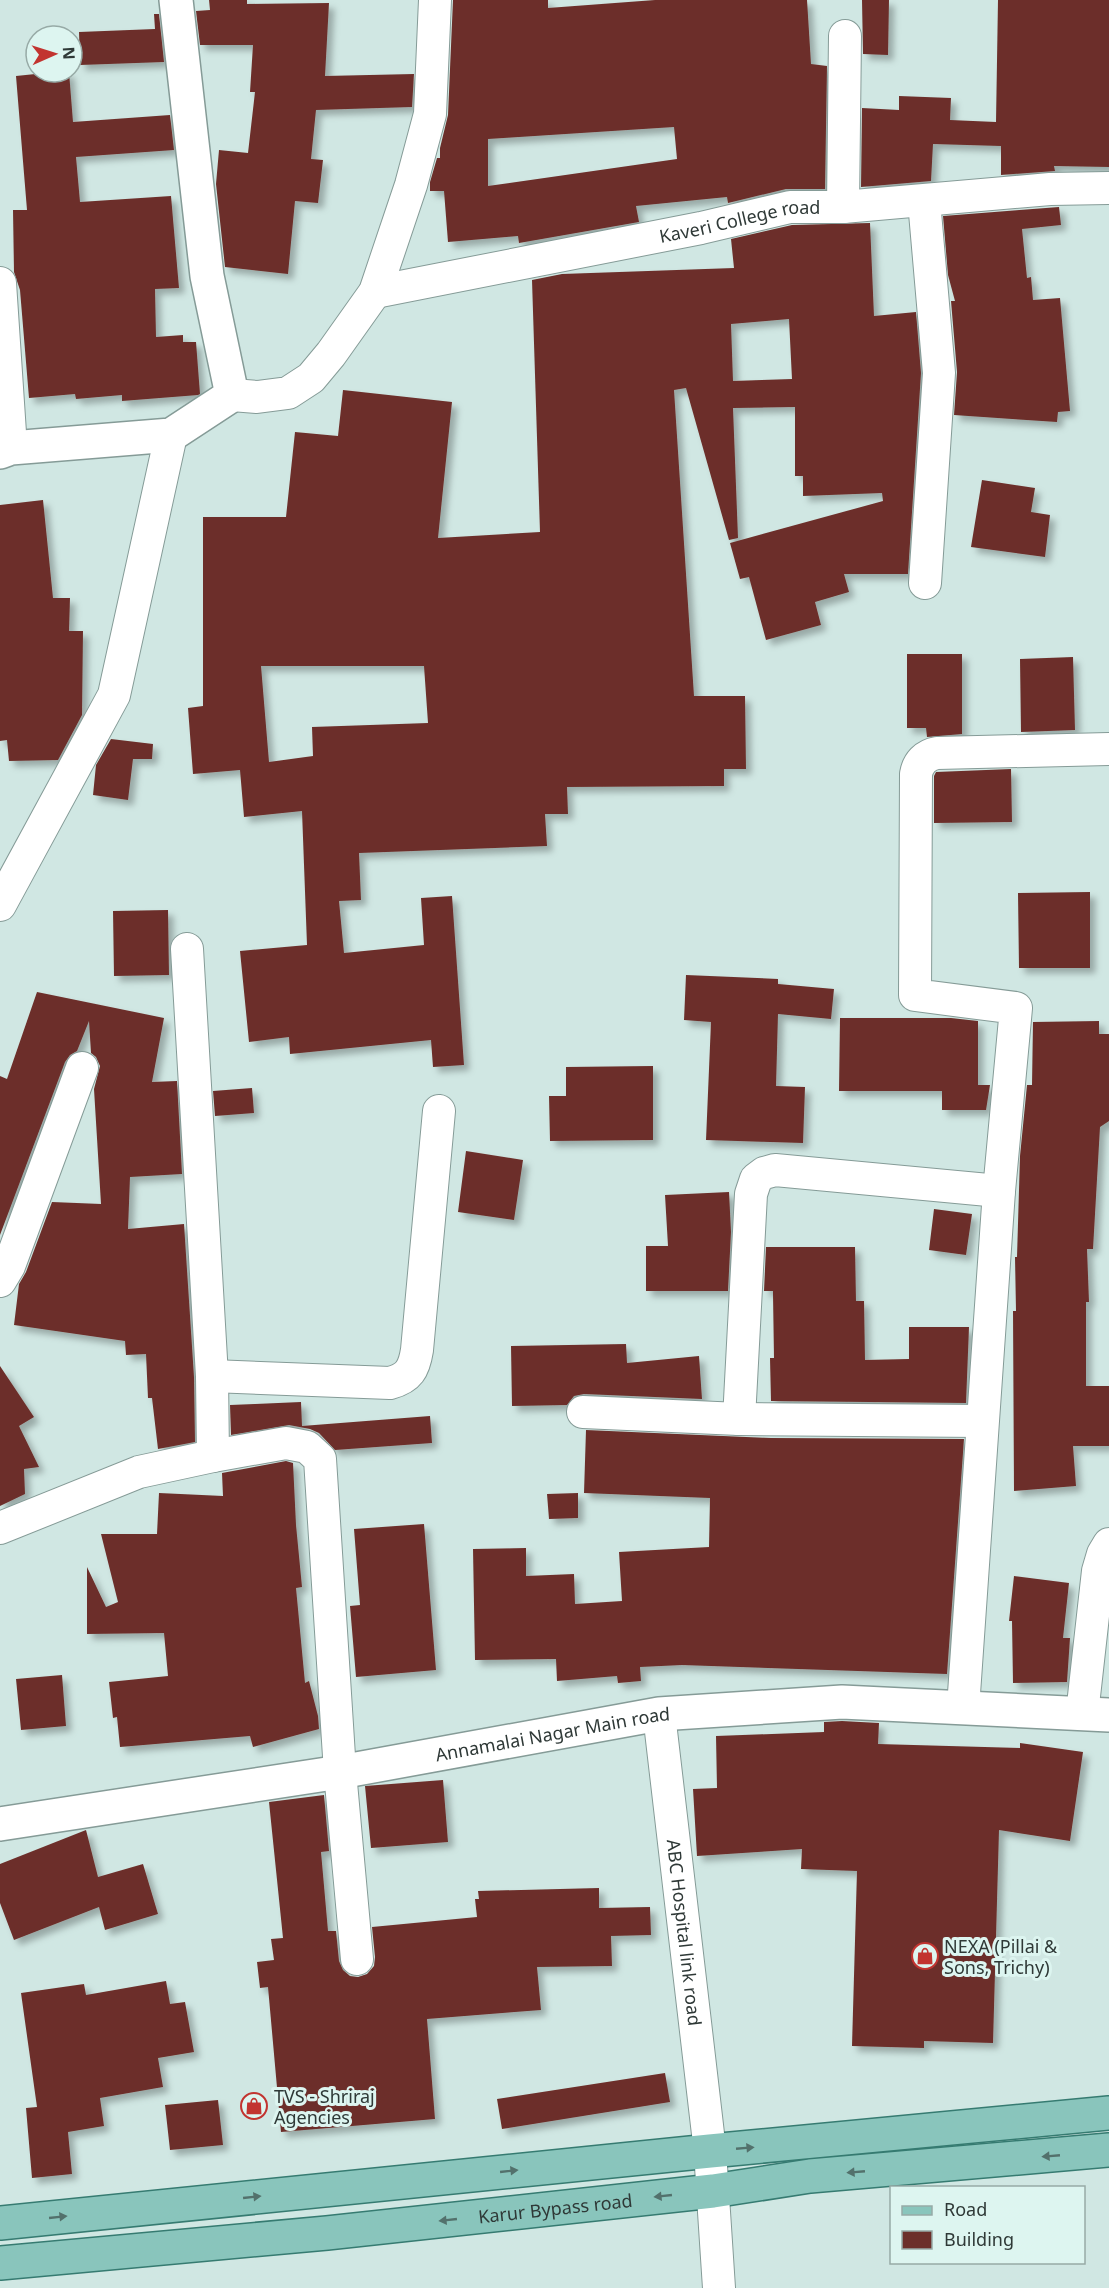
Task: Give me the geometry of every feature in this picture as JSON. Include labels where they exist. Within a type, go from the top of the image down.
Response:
[{"type":"main road","points":[[0,2223],[1109,2113]]},
{"type":"main road","name":"Karur Bypass road","points":[[0,2263],[327,2233],[713,2191],[810,2176],[1109,2150]]},
{"type":"street","points":[[176,0],[207,276],[232,395]]},
{"type":"street","points":[[0,284],[6,450],[171,435],[232,395],[257,397],[288,393],[310,378],[331,354],[375,292],[411,185],[430,114],[435,0]]},
{"type":"street","points":[[843,207],[845,36]]},
{"type":"street","name":"Kaveri College road","points":[[375,292],[701,228],[790,207],[843,207],[1050,189],[1109,188]]},
{"type":"street","points":[[924,201],[939,373],[925,583]]},
{"type":"street","points":[[0,906],[114,695],[171,435]]},
{"type":"street","points":[[963,1708],[999,1191],[1016,1008],[915,995],[918,767],[927,756],[937,753],[1109,749]]},
{"type":"street","points":[[187,949],[213,1376],[213,1456]]},
{"type":"street","points":[[0,1281],[9,1266],[81,1068]]},
{"type":"street","points":[[213,1376],[390,1383],[401,1380],[409,1374],[415,1364],[417,1350],[439,1111]]},
{"type":"street","points":[[739,1419],[751,1194],[756,1179],[764,1173],[775,1170],[999,1191]]},
{"type":"street","points":[[583,1412],[739,1419],[982,1421]]},
{"type":"street","points":[[0,1528],[139,1473],[213,1456],[286,1443],[308,1447],[320,1459],[340,1772],[357,1959]]},
{"type":"street","points":[[1095,1715],[1098,1571],[1109,1544]]},
{"type":"street","name":"Annamalai Nagar Main road","points":[[0,1824],[340,1772],[659,1714],[842,1702],[1095,1715]]},
{"type":"street","name":"ABC Hospital link road","points":[[659,1714],[710,2151],[719,2288]]},
{"type":"building","points":[[209,0],[247,0],[247,4],[329,3],[325,76],[414,74],[412,107],[316,110],[311,159],[323,160],[318,203],[295,201],[288,274],[225,267],[216,184],[219,150],[248,153],[255,92],[250,92],[253,45],[200,45],[196,11],[210,10]]},
{"type":"building","points":[[453,0],[548,0],[548,8],[655,0],[807,0],[811,64],[827,66],[825,189],[786,189],[728,203],[727,197],[636,206],[639,222],[519,243],[518,236],[448,242],[444,191],[430,191],[430,182],[437,158],[440,158],[440,148],[448,115]],"holes":[[[674,127],[677,159],[488,186],[488,139]]]},
{"type":"building","points":[[862,0],[889,0],[888,55],[863,54]]},
{"type":"building","points":[[998,0],[1109,0],[1109,167],[1054,166],[1055,171],[1001,175],[1001,146],[933,144],[931,181],[861,187],[862,108],[899,110],[899,96],[951,98],[950,120],[996,122]]},
{"type":"building","points":[[154,14],[159,14],[164,62],[84,65],[84,32],[155,29]]},
{"type":"building","points":[[24,75],[24,84],[70,84],[73,122],[170,115],[174,150],[76,157],[80,202],[171,196],[179,288],[155,289],[156,337],[183,335],[183,342],[196,342],[200,394],[122,401],[122,395],[76,399],[75,394],[29,398],[20,290],[14,272],[13,210],[27,210],[16,76]]},
{"type":"building","points":[[1059,207],[1061,225],[1022,229],[1027,278],[1031,277],[1033,300],[1060,298],[1070,411],[1058,412],[1057,422],[954,415],[957,372],[951,301],[955,301],[948,275],[943,216]]},
{"type":"building","points":[[870,223],[874,316],[916,312],[921,373],[908,574],[844,574],[849,592],[815,602],[821,625],[766,640],[749,577],[740,579],[730,543],[883,501],[882,493],[803,496],[803,476],[795,476],[795,407],[733,408],[738,538],[729,540],[686,388],[674,390],[694,696],[745,696],[746,769],[724,769],[724,786],[567,787],[568,814],[545,814],[547,846],[359,853],[361,900],[339,901],[344,953],[424,945],[421,898],[452,896],[464,1065],[433,1067],[431,1040],[290,1054],[289,1037],[249,1042],[240,951],[307,945],[302,811],[244,817],[240,770],[193,774],[188,708],[203,706],[203,517],[286,517],[295,432],[338,436],[343,390],[452,402],[438,538],[540,532],[532,280],[562,274],[734,268],[731,239],[792,225]],"holes":[[[789,319],[792,379],[733,381],[731,324]],[[261,666],[424,666],[428,723],[312,727],[313,756],[269,762]]]},
{"type":"building","points":[[982,480],[1035,488],[1031,512],[1050,515],[1045,557],[971,547]]},
{"type":"building","points":[[43,500],[53,598],[70,598],[69,631],[83,631],[82,715],[58,760],[9,761],[7,740],[0,741],[0,505]]},
{"type":"building","points":[[907,654],[962,654],[962,734],[927,737],[926,728],[907,728]]},
{"type":"building","points":[[1073,657],[1075,730],[1021,732],[1020,659]]},
{"type":"building","points":[[111,739],[153,744],[152,759],[133,759],[128,800],[93,795],[96,765]]},
{"type":"building","points":[[1011,769],[1012,822],[934,823],[934,776],[936,772]]},
{"type":"building","points":[[1090,892],[1090,968],[1019,968],[1018,893]]},
{"type":"building","points":[[168,910],[169,975],[114,976],[113,911]]},
{"type":"building","points":[[686,975],[778,979],[778,984],[834,989],[831,1019],[778,1014],[776,1086],[805,1087],[803,1143],[706,1140],[711,1022],[684,1020]]},
{"type":"building","points":[[37,992],[164,1018],[152,1082],[177,1081],[182,1174],[130,1177],[128,1229],[184,1224],[194,1377],[195,1442],[158,1449],[152,1398],[148,1398],[146,1354],[126,1355],[125,1341],[14,1325],[19,1284],[26,1272],[52,1202],[101,1204],[94,1089],[100,1066],[96,1057],[91,1053],[89,1021],[77,1051],[65,1062],[0,1235],[0,1076],[7,1079]]},
{"type":"building","points":[[840,1018],[951,1018],[978,1021],[978,1085],[990,1085],[986,1110],[942,1110],[942,1091],[839,1091]]},
{"type":"building","points":[[1099,1021],[1099,1034],[1109,1034],[1109,1121],[1100,1127],[1093,1249],[1087,1249],[1089,1302],[1086,1302],[1086,1386],[1109,1386],[1109,1446],[1073,1446],[1076,1486],[1014,1491],[1015,1257],[1017,1257],[1020,1156],[1027,1085],[1032,1085],[1033,1022]]},
{"type":"building","points":[[653,1066],[653,1140],[550,1141],[549,1096],[566,1096],[566,1067]]},
{"type":"building","points":[[252,1088],[254,1113],[215,1116],[213,1091]]},
{"type":"building","points":[[466,1151],[523,1160],[514,1220],[458,1212]]},
{"type":"building","points":[[729,1192],[731,1232],[728,1291],[646,1291],[646,1246],[668,1246],[665,1195]]},
{"type":"building","points":[[934,1209],[972,1214],[966,1255],[929,1250]]},
{"type":"building","points":[[766,1247],[855,1247],[856,1301],[864,1301],[865,1360],[909,1359],[909,1327],[969,1327],[966,1403],[771,1401],[770,1358],[774,1358],[773,1291],[764,1291]]},
{"type":"building","points":[[626,1344],[627,1363],[699,1356],[702,1399],[584,1394],[574,1396],[567,1405],[512,1406],[511,1346]]},
{"type":"building","points":[[0,1366],[34,1417],[19,1426],[39,1467],[24,1469],[25,1494],[0,1506]]},
{"type":"building","points":[[301,1402],[302,1426],[430,1416],[432,1443],[335,1450],[319,1433],[289,1425],[231,1435],[230,1405]]},
{"type":"building","points":[[586,1430],[771,1438],[964,1439],[947,1674],[682,1665],[640,1667],[641,1681],[618,1683],[617,1676],[557,1681],[556,1659],[475,1660],[473,1549],[526,1548],[526,1576],[574,1574],[575,1604],[622,1601],[619,1552],[709,1547],[710,1498],[584,1493]]},
{"type":"building","points":[[286,1461],[293,1463],[302,1587],[296,1588],[305,1683],[309,1681],[319,1729],[253,1747],[250,1736],[120,1747],[117,1717],[113,1718],[109,1682],[168,1676],[164,1633],[87,1634],[87,1567],[106,1607],[118,1602],[101,1534],[157,1534],[159,1493],[223,1496],[222,1473]]},
{"type":"building","points":[[578,1493],[578,1518],[549,1519],[547,1494]]},
{"type":"building","points":[[424,1524],[436,1670],[356,1677],[350,1606],[360,1605],[354,1529]]},
{"type":"building","points":[[1014,1576],[1069,1583],[1063,1638],[1070,1638],[1067,1682],[1013,1683],[1012,1621],[1009,1621]]},
{"type":"building","points":[[62,1675],[66,1726],[21,1730],[16,1679]]},
{"type":"building","name":"NEXA (Pillai & Sons, Trichy)","points":[[824,1722],[879,1723],[878,1744],[1020,1748],[1020,1743],[1083,1752],[1070,1841],[999,1830],[993,2043],[924,2041],[924,2048],[852,2046],[857,1871],[801,1869],[802,1849],[697,1856],[693,1789],[717,1788],[716,1736],[824,1732]]},
{"type":"building","points":[[443,1780],[448,1842],[371,1848],[365,1786]]},
{"type":"building","points":[[324,1795],[329,1851],[321,1852],[328,1931],[336,1931],[339,1961],[343,1970],[350,1976],[358,1977],[367,1974],[374,1966],[372,1927],[477,1917],[475,1899],[479,1899],[478,1891],[599,1888],[599,1908],[650,1907],[651,1935],[611,1936],[612,1966],[537,1967],[541,2010],[427,2019],[435,2119],[281,2132],[268,1987],[260,1988],[257,1962],[274,1960],[271,1939],[283,1938],[269,1802]]},
{"type":"building","points":[[86,1830],[98,1877],[143,1864],[158,1914],[105,1930],[99,1907],[14,1940],[0,1903],[0,1864]]},
{"type":"building","points":[[166,1981],[170,2004],[185,2002],[194,2052],[158,2058],[163,2087],[100,2098],[104,2126],[68,2132],[72,2174],[32,2178],[26,2108],[37,2107],[21,1993],[84,1984],[86,1995]]},
{"type":"building","points":[[665,2073],[670,2102],[502,2129],[497,2099]]},
{"type":"building","points":[[218,2100],[223,2145],[170,2150],[165,2105]]},
{"type":"place","name":"NEXA (Pillai & Sons, Trichy)","points":[[925,1956]]},
{"type":"place","name":"TVS - Shriraj Agencies","points":[[254,2106]]}]
